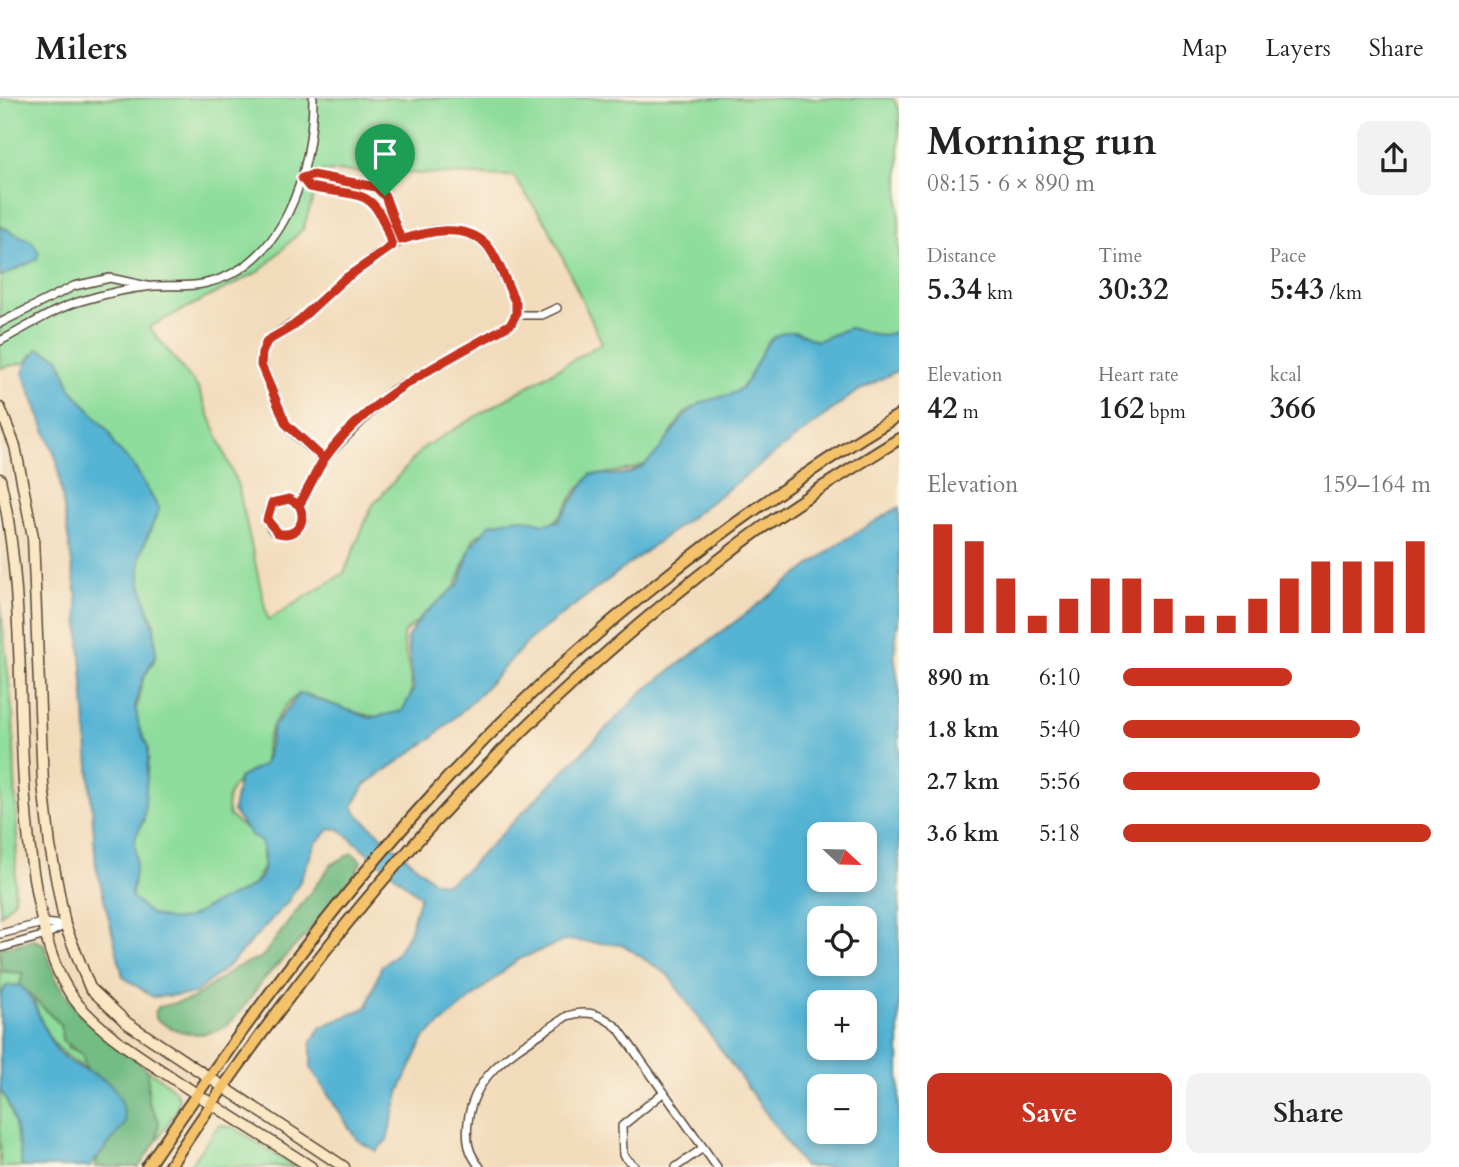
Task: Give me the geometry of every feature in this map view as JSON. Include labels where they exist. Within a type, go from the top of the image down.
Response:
[{"type":"main road","points":[[147,1167],[208,1077],[302,949],[433,794],[546,680],[635,602],[807,474],[899,415]]},
{"type":"main road","points":[[169,1167],[292,990],[405,852],[510,740],[649,616],[793,506],[899,439]]},
{"type":"street","points":[[0,341],[79,301],[151,287],[202,284],[228,275],[255,258],[275,237],[302,178],[309,147],[313,98]]},
{"type":"street","points":[[302,178],[312,175],[376,187],[386,198],[401,240]]},
{"type":"street","points":[[302,178],[309,187],[370,199],[382,214],[392,246]]},
{"type":"street","points":[[376,205],[386,198]]},
{"type":"street","points":[[299,505],[289,499],[272,503],[267,514],[269,526],[284,535],[295,531],[302,522],[299,505],[324,459],[393,390],[511,324],[516,314],[516,303],[486,244],[464,232],[443,231],[401,240],[343,280],[293,326],[267,341],[261,365],[286,424],[324,459]]},
{"type":"street","points":[[0,323],[74,286],[110,278],[151,287]]},
{"type":"street","points":[[516,314],[542,314],[557,308]]},
{"type":"street","points":[[0,408],[15,446],[33,537],[43,784],[50,846],[65,925],[82,974],[106,1006],[344,1167]]},
{"type":"street","points":[[0,479],[12,542],[22,790],[29,852],[43,923],[61,980],[104,1030],[211,1104],[311,1167]]},
{"type":"street","points":[[0,934],[43,923],[65,925]]},
{"type":"street","points":[[0,948],[46,935],[65,925]]},
{"type":"street","points":[[480,1167],[466,1140],[475,1089],[488,1072],[566,1016],[580,1012],[606,1018],[618,1028],[717,1167]]},
{"type":"street","points":[[635,1167],[624,1155],[622,1126],[664,1092]]},
{"type":"street","points":[[676,1167],[703,1148]]},
{"type":"green space","points":[[0,98],[893,98],[899,110],[899,331],[881,336],[849,328],[817,341],[796,332],[767,343],[745,386],[732,396],[691,408],[680,418],[660,453],[648,463],[586,481],[560,516],[548,525],[531,521],[489,528],[474,538],[455,588],[403,634],[411,686],[406,707],[396,715],[382,717],[348,710],[306,694],[300,694],[288,703],[268,738],[264,766],[241,779],[228,798],[229,816],[260,840],[263,847],[263,868],[250,889],[193,921],[158,920],[131,903],[136,860],[133,841],[144,820],[142,789],[149,759],[140,740],[136,709],[143,679],[154,661],[156,649],[154,623],[141,591],[137,563],[159,509],[132,463],[115,447],[110,433],[71,389],[63,366],[32,354],[27,362],[0,368]],"holes":[[[322,171],[513,176],[548,226],[602,343],[424,447],[372,506],[344,573],[268,620],[238,486],[198,388],[149,327],[260,271],[303,229]]]},
{"type":"green space","points":[[0,601],[13,718],[17,837],[14,901],[0,915]]},
{"type":"green space","points":[[352,853],[361,861],[344,891],[265,978],[230,1022],[216,1031],[198,1034],[181,1031],[157,1020],[155,1013],[158,1007],[192,999],[235,968],[262,957],[331,865]]},
{"type":"green space","points":[[34,940],[44,944],[56,979],[78,1012],[148,1070],[148,1101],[159,1121],[157,1140],[139,1167],[95,1167],[98,1157],[125,1124],[110,1084],[86,1069],[82,1054],[62,1040],[61,1025],[20,985],[23,973],[0,971],[0,948]]},
{"type":"green space","points":[[0,971],[23,973],[20,985],[6,986],[0,995]]},
{"type":"green space","points":[[33,997],[61,1025],[68,1047],[82,1054],[86,1069],[65,1054],[51,1039],[41,1021]]},
{"type":"green space","points":[[148,1070],[172,1088],[179,1101],[173,1116],[157,1140],[159,1121],[148,1101]]},
{"type":"green space","points":[[0,1090],[13,1117],[22,1167],[0,1167]]},
{"type":"green space","points":[[219,1125],[234,1128],[295,1167],[188,1167]]},
{"type":"water","points":[[0,226],[33,242],[39,253],[36,260],[0,277]]},
{"type":"water","points":[[849,328],[881,336],[899,331],[899,370],[856,392],[530,639],[474,700],[432,738],[365,785],[353,806],[357,814],[433,881],[446,884],[466,870],[642,692],[841,542],[899,507],[899,614],[894,654],[899,689],[899,1167],[804,1167],[668,975],[623,945],[566,940],[517,960],[424,1038],[400,1090],[387,1140],[376,1151],[357,1140],[311,1068],[311,1042],[321,1027],[367,1007],[381,967],[396,954],[409,933],[420,896],[339,829],[330,829],[315,844],[300,881],[287,903],[229,965],[194,994],[153,997],[123,977],[96,865],[77,598],[57,461],[23,373],[27,362],[38,349],[59,357],[71,389],[110,433],[115,447],[132,463],[159,509],[140,554],[140,580],[154,629],[156,654],[143,679],[135,705],[139,727],[148,747],[148,758],[144,818],[135,839],[136,863],[131,896],[153,915],[176,920],[189,917],[247,889],[260,877],[264,868],[261,842],[251,835],[233,811],[239,778],[265,764],[273,727],[300,693],[370,718],[402,711],[414,689],[407,638],[423,615],[460,583],[471,546],[490,524],[520,518],[544,524],[558,521],[591,474],[619,475],[634,471],[645,464],[691,410],[701,403],[732,394],[741,388],[773,338],[781,333],[801,334],[817,341]]},
{"type":"water","points":[[20,985],[31,1000],[57,1050],[77,1066],[109,1083],[122,1106],[125,1124],[90,1167],[22,1167],[13,1117],[0,1090],[0,995],[6,986]]},
{"type":"route","points":[[385,196],[376,187],[312,175],[302,178],[309,187],[370,199],[382,214],[392,246],[343,280],[293,326],[267,341],[262,353],[261,365],[271,383],[286,424],[302,442],[324,459],[299,505],[302,522],[295,531],[284,535],[269,526],[267,514],[272,503],[283,498],[299,505],[307,493],[324,459],[393,390],[511,324],[516,314],[516,303],[486,244],[464,232],[443,231],[423,233],[401,240],[385,196]]}]
